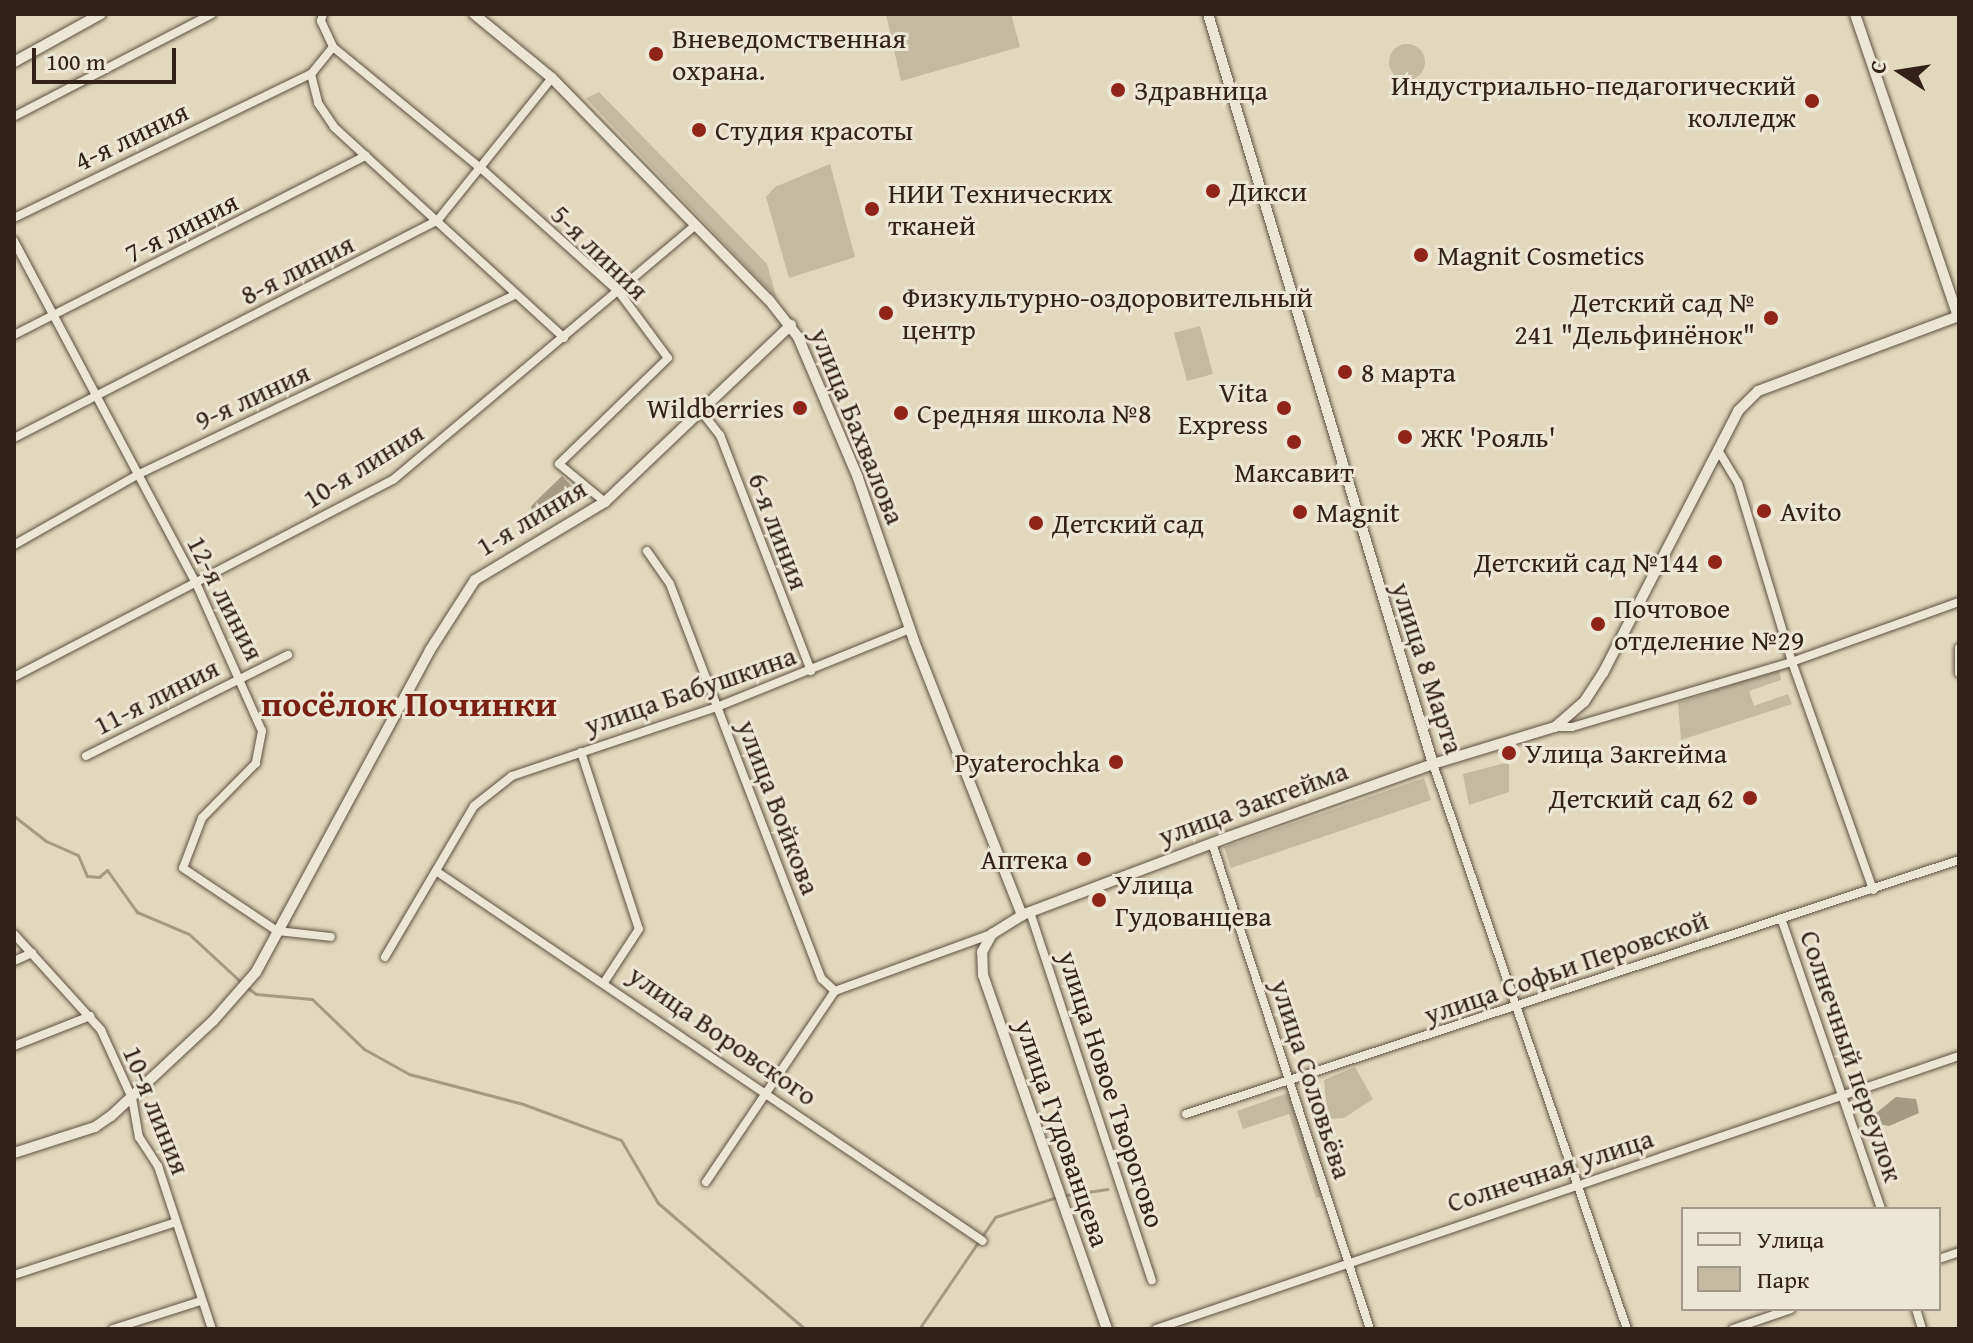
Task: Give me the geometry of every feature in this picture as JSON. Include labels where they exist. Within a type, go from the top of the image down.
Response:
[{"type":"street","points":[[14,62],[101,14]]},
{"type":"street","points":[[15,116],[212,14]]},
{"type":"street","points":[[323,14],[321,21],[333,47],[311,74],[318,103],[350,145],[468,245],[514,295],[564,338]]},
{"type":"street","name":"улица Бахвалова","points":[[474,14],[552,78],[791,325],[858,478],[910,629],[1026,914]]},
{"type":"street","name":"улица 8 Марта","points":[[1208,14],[1433,764],[1514,1009],[1627,1329]]},
{"type":"street","points":[[1855,14],[1959,317]]},
{"type":"street","name":"5-я линия","points":[[333,47],[483,170],[619,292],[668,358],[559,464],[605,502]]},
{"type":"street","name":"4-я линия","points":[[14,218],[311,74]]},
{"type":"street","name":"8-я линия","points":[[14,438],[437,221],[483,170],[552,78]]},
{"type":"street","name":"7-я линия","points":[[14,335],[366,156]]},
{"type":"street","name":"10-я линия","points":[[14,677],[394,479],[693,227]]},
{"type":"street","name":"12-я линия","points":[[14,241],[196,583],[241,677],[263,746],[256,763],[202,818],[183,868],[277,931]]},
{"type":"street","name":"9-я линия","points":[[14,545],[137,475],[514,295]]},
{"type":"street","name":"улица Закгейма","points":[[1555,727],[1584,702],[1603,673],[1738,411],[1758,391],[1959,317]]},
{"type":"street","name":"1-я линия","points":[[14,1153],[95,1127],[132,1098],[161,1065],[245,986],[325,853],[430,650],[475,580],[605,502],[791,325]]},
{"type":"street","name":"6-я линия","points":[[701,411],[720,435],[811,671]]},
{"type":"street","points":[[1718,450],[1738,483],[1792,662],[1873,890]]},
{"type":"street","name":"улица Войкова","points":[[647,551],[670,584],[822,979],[835,991]]},
{"type":"street","name":"улица Закгейма","points":[[982,952],[992,934],[1026,914],[1212,843],[1433,764],[1792,662],[1959,602]]},
{"type":"street","name":"улица Бабушкина","points":[[385,957],[474,806],[512,776],[717,707],[910,629]]},
{"type":"street","points":[[1959,648],[1959,673]]},
{"type":"street","name":"11-я линия","points":[[86,756],[288,655]]},
{"type":"street","points":[[581,752],[639,929],[605,981]]},
{"type":"street","name":"улица Соловьёва","points":[[1212,843],[1370,1329]]},
{"type":"street","name":"улица Софьи Перовской","points":[[1186,1114],[1514,1009],[1959,860]]},
{"type":"street","name":"улица Воровского","points":[[436,871],[605,981],[983,1241]]},
{"type":"street","name":"улица Новое Творогово","points":[[1026,914],[1152,1280]]},
{"type":"street","name":"Солнечный переулок","points":[[1781,918],[1880,1207]]},
{"type":"street","points":[[277,931],[331,937]]},
{"type":"street","name":"10-я линия","points":[[14,934],[90,1016],[132,1098],[139,1137],[158,1166],[212,1329]]},
{"type":"street","points":[[706,1182],[764,1091],[835,991],[992,934]]},
{"type":"street","name":"улица Гудованцева","points":[[982,952],[983,975],[1107,1329]]},
{"type":"street","points":[[14,961],[32,953]]},
{"type":"street","points":[[14,1046],[90,1016]]},
{"type":"street","name":"Солнечная улица","points":[[1156,1329],[1349,1265],[1461,1221],[1578,1186],[1959,1056]]},
{"type":"street","points":[[14,1275],[176,1222]]},
{"type":"street","points":[[113,1329],[201,1301]]},
{"type":"street","points":[[1733,1329],[1785,1311]]},
{"type":"green space","points":[[886,14],[1011,14],[1020,47],[901,81]]},
{"type":"green space","points":[[1407,44],[1420,49],[1425,62],[1420,75],[1407,80],[1394,75],[1389,62],[1394,49]]},
{"type":"green space","points":[[599,92],[767,264],[777,299],[586,98]]},
{"type":"green space","points":[[830,164],[855,257],[789,278],[766,197],[775,187]]},
{"type":"green space","points":[[1200,326],[1213,374],[1187,381],[1174,333]]},
{"type":"green space","points":[[1779,669],[1781,680],[1749,691],[1754,706],[1788,694],[1792,704],[1681,740],[1678,703]]},
{"type":"green space","points":[[1509,762],[1509,792],[1469,805],[1463,774]]},
{"type":"green space","points":[[1424,778],[1431,800],[1231,868],[1224,847]]},
{"type":"green space","points":[[1355,1067],[1373,1099],[1344,1118],[1328,1119],[1324,1080]]},
{"type":"green space","points":[[1288,1093],[1323,1196],[1316,1198],[1289,1114],[1243,1129],[1237,1111]]},
{"type":"shaded area","points":[[562,476],[582,497],[547,523],[533,519],[531,506]]},
{"type":"shaded area","points":[[1896,1097],[1916,1099],[1919,1113],[1889,1126],[1874,1123],[1876,1113]]},
{"type":"waterway","points":[[14,816],[46,841],[78,855],[87,876],[99,877],[107,870],[137,912],[189,934],[242,983]]},
{"type":"waterway","points":[[248,988],[256,994],[312,999],[364,1049],[409,1074],[523,1104],[621,1140],[658,1203],[805,1329]]},
{"type":"waterway","points":[[919,1329],[995,1217],[1060,1196],[1107,1189]]},
{"type":"place","name":"Вневедомственная охрана.","points":[[656,54]]},
{"type":"place","name":"Здравница","points":[[1118,90]]},
{"type":"place","name":"Индустриально-педагогический колледж","points":[[1812,101]]},
{"type":"place","name":"Студия красоты","points":[[699,130]]},
{"type":"place","name":"Дикси","points":[[1213,191]]},
{"type":"place","name":"НИИ Технических тканей","points":[[872,209]]},
{"type":"place","name":"Magnit Cosmetics","points":[[1421,255]]},
{"type":"place","name":"Физкультурно-оздоровительный центр","points":[[886,313]]},
{"type":"place","name":"Детский сад № 241 \"Дельфинёнок\"","points":[[1771,318]]},
{"type":"place","name":"8 марта","points":[[1345,372]]},
{"type":"place","name":"Wildberries","points":[[800,408]]},
{"type":"place","name":"Vita Express","points":[[1284,408]]},
{"type":"place","name":"Средняя школа №8","points":[[901,413]]},
{"type":"place","name":"ЖК 'Рояль'","points":[[1405,437]]},
{"type":"place","name":"Максавит","points":[[1294,442]]},
{"type":"place","name":"Avito","points":[[1764,511]]},
{"type":"place","name":"Magnit","points":[[1300,512]]},
{"type":"place","name":"Детский сад","points":[[1036,523]]},
{"type":"place","name":"Детский сад №144","points":[[1715,562]]},
{"type":"place","name":"Почтовое отделение №29","points":[[1598,624]]},
{"type":"place","name":"Улица Закгейма","points":[[1509,753]]},
{"type":"place","name":"Pyaterochka","points":[[1116,762]]},
{"type":"place","name":"Детский сад 62","points":[[1750,798]]},
{"type":"place","name":"Аптека","points":[[1084,859]]},
{"type":"place","name":"Улица Гудованцева","points":[[1099,900]]},
{"type":"district","name":"посёлок Починки","points":[[409,703]]}]
